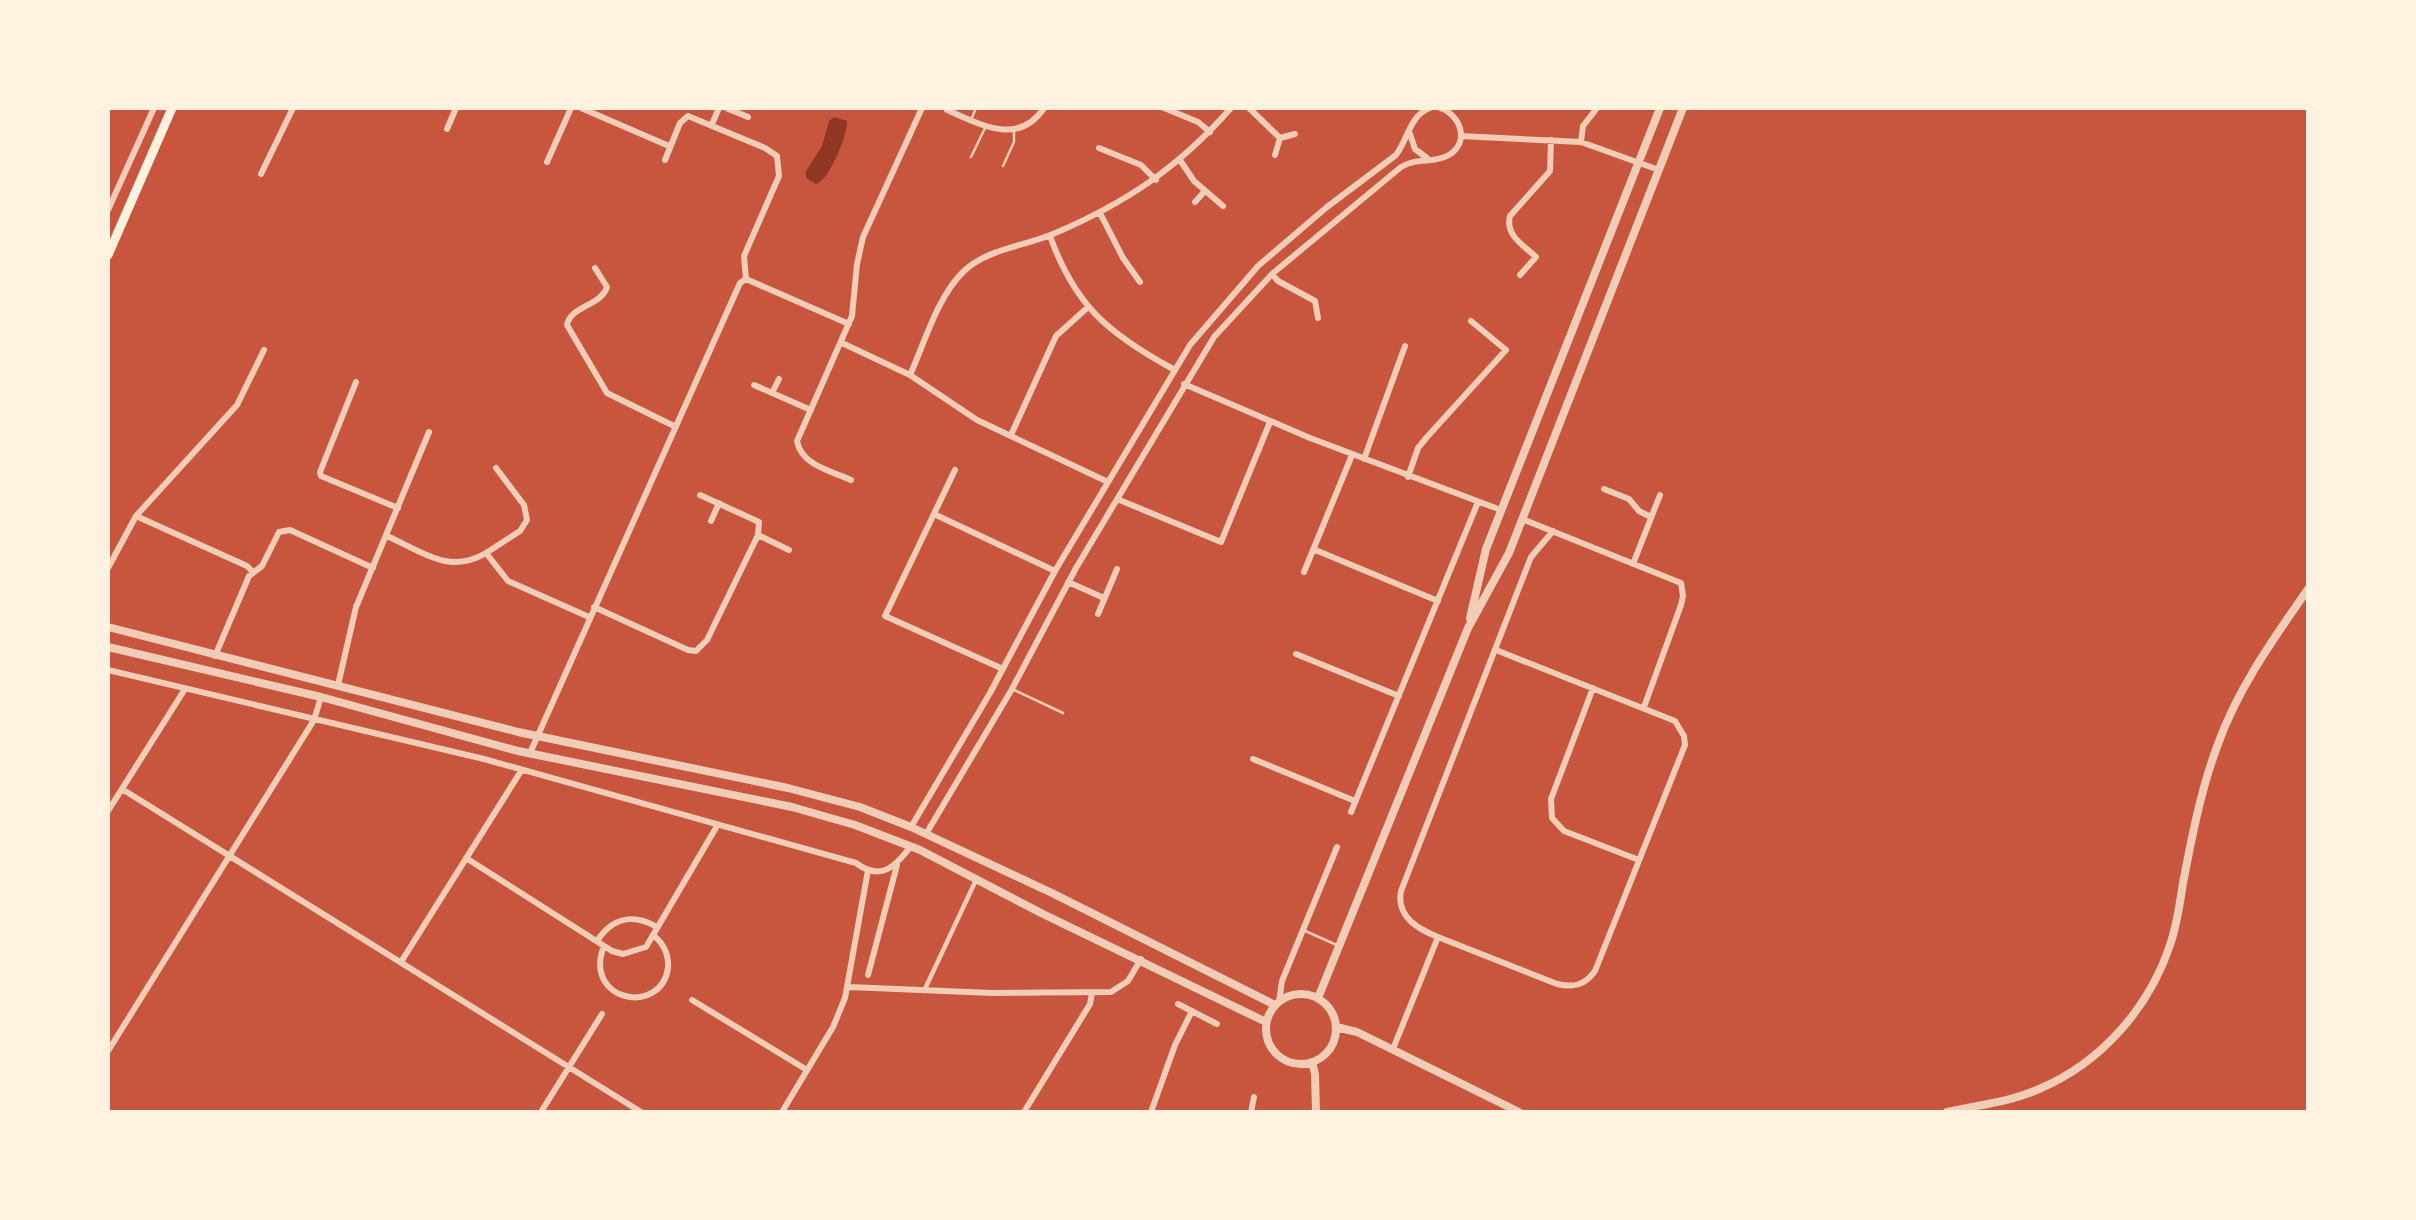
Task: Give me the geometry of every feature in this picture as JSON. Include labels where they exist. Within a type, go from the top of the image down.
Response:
[{"type":"main road","points":[[108,255],[172,108]]},
{"type":"street","points":[[108,209],[154,108]]},
{"type":"street","points":[[261,174],[293,108]]},
{"type":"street","points":[[447,129],[456,108]]},
{"type":"street","points":[[547,162],[571,108]]},
{"type":"street","points":[[581,108],[670,146]]},
{"type":"street","points":[[712,124],[719,108]]},
{"type":"street","points":[[726,108],[748,117]]},
{"type":"street","points":[[851,480],[810,462],[800,453],[797,441],[849,324],[863,237],[922,108]]},
{"type":"street","points":[[947,110],[1000,131],[1014,131],[1038,116],[1044,108]]},
{"type":"street","points":[[1164,108],[1198,122],[1210,132]]},
{"type":"street","points":[[910,375],[945,297],[964,272],[985,258],[1050,236],[1100,213],[1156,180],[1210,132],[1231,108]]},
{"type":"street","points":[[1249,108],[1280,138]]},
{"type":"street","points":[[911,846],[911,827],[1003,669],[1055,571],[1173,369],[1202,328],[1258,266],[1327,207],[1396,155],[1410,133],[1416,117],[1430,108]]},
{"type":"street","points":[[868,990],[868,975],[897,865],[911,846],[926,834],[1012,689],[1068,582],[1214,337],[1272,274],[1401,167],[1416,160],[1441,158],[1452,153],[1461,136],[1456,118],[1440,108]]},
{"type":"street","points":[[1580,142],[1583,126],[1597,108]]},
{"type":"street","points":[[1468,628],[1486,549],[1660,108]]},
{"type":"street","points":[[1318,998],[1468,628],[1509,553],[1683,108]]},
{"type":"street","points":[[665,160],[680,123],[688,116],[772,151],[780,162],[779,176],[746,251],[746,279]]},
{"type":"street","points":[[1410,133],[1415,149],[1429,158]]},
{"type":"street","points":[[1280,138],[1295,134]]},
{"type":"street","points":[[1461,136],[1580,142],[1659,170]]},
{"type":"street","points":[[1275,155],[1280,138]]},
{"type":"street","points":[[1520,275],[1536,257],[1510,233],[1510,216],[1550,171],[1551,140]]},
{"type":"street","points":[[1100,148],[1141,164],[1156,180]]},
{"type":"street","points":[[1180,160],[1205,191],[1223,206]]},
{"type":"street","points":[[1195,202],[1205,191]]},
{"type":"street","points":[[1100,213],[1123,258],[1140,282]]},
{"type":"street","points":[[1050,236],[1062,268],[1087,308],[1114,334],[1173,369]]},
{"type":"street","points":[[595,268],[607,287],[604,295],[572,316],[567,325],[607,393],[676,426]]},
{"type":"street","points":[[1272,274],[1278,281],[1315,301]]},
{"type":"street","points":[[746,279],[849,324]]},
{"type":"street","points":[[530,753],[740,283],[746,279]]},
{"type":"street","points":[[1318,318],[1315,301],[1319,293]]},
{"type":"street","points":[[1011,435],[1056,336],[1087,308]]},
{"type":"street","points":[[1408,477],[1418,448],[1506,350],[1471,321]]},
{"type":"street","points":[[1202,328],[1214,337]]},
{"type":"street","points":[[842,344],[910,375],[977,420],[1108,482]]},
{"type":"street","points":[[1364,460],[1405,346]]},
{"type":"street","points":[[108,568],[136,516],[237,405],[264,350]]},
{"type":"street","points":[[772,393],[779,379]]},
{"type":"street","points":[[356,382],[320,472],[321,476],[398,508]]},
{"type":"street","points":[[1184,384],[1364,460],[1501,510]]},
{"type":"street","points":[[754,385],[811,410]]},
{"type":"street","points":[[1117,499],[1221,542],[1270,422]]},
{"type":"street","points":[[338,685],[356,607],[429,432]]},
{"type":"street","points":[[1304,572],[1352,455]]},
{"type":"street","points":[[387,536],[455,564],[472,561],[486,553],[520,531],[527,520],[524,505],[496,468]]},
{"type":"street","points":[[954,470],[885,616],[1003,669]]},
{"type":"street","points":[[1604,489],[1629,499],[1639,511],[1651,517]]},
{"type":"street","points":[[594,607],[688,650],[696,651],[707,640],[758,535],[759,522],[700,495]]},
{"type":"street","points":[[1633,564],[1660,495]]},
{"type":"street","points":[[1351,812],[1478,502]]},
{"type":"street","points":[[711,521],[719,503]]},
{"type":"street","points":[[934,514],[1055,571]]},
{"type":"street","points":[[1088,515],[1102,524]]},
{"type":"street","points":[[136,516],[247,566],[253,572]]},
{"type":"street","points":[[1522,519],[1681,583],[1684,590],[1644,707]]},
{"type":"street","points":[[215,656],[253,572],[262,566],[276,536],[284,529],[373,568]]},
{"type":"street","points":[[1496,650],[1675,720],[1684,736],[1685,745],[1595,971],[1583,983],[1567,986],[1558,984],[1438,937],[1408,920],[1401,907],[1401,891],[1531,557],[1553,531]]},
{"type":"street","points":[[758,535],[789,550]]},
{"type":"street","points":[[1313,549],[1438,601]]},
{"type":"street","points":[[486,553],[508,581],[589,617]]},
{"type":"street","points":[[1098,614],[1116,569]]},
{"type":"street","points":[[1068,582],[1104,598]]},
{"type":"street","points":[[1947,1111],[2038,1090],[2069,1074],[2098,1054],[2121,1030],[2139,1004],[2170,944],[2198,811],[2218,743],[2245,686],[2308,589]]},
{"type":"street","points":[[108,627],[537,736],[788,788],[860,807],[926,834],[1277,1003],[1301,994],[1318,998],[1333,1014],[1336,1027],[1331,1048],[1311,1062],[1291,1063],[1277,1055],[1267,1037],[1266,1022],[1277,1003],[1282,981],[1337,847]]},
{"type":"street","points":[[108,647],[321,697],[530,753],[792,807],[911,846],[1266,1022]]},
{"type":"street","points":[[1296,654],[1399,696]]},
{"type":"street","points":[[108,670],[484,759],[856,863],[868,870],[882,871],[897,865]]},
{"type":"street","points":[[108,1051],[314,720],[323,682]]},
{"type":"street","points":[[1593,688],[1551,799],[1552,818],[1564,831],[1639,860]]},
{"type":"street","points":[[108,811],[185,689]]},
{"type":"street","points":[[1253,759],[1355,801]]},
{"type":"street","points":[[401,962],[521,771]]},
{"type":"street","points":[[122,789],[641,1111]]},
{"type":"street","points":[[466,858],[604,946],[623,954],[646,947],[717,826]]},
{"type":"street","points":[[782,1111],[833,1027],[849,987],[868,870]]},
{"type":"street","points":[[924,991],[977,880]]},
{"type":"street","points":[[597,941],[604,931],[624,919],[635,918],[657,927]]},
{"type":"street","points":[[604,946],[600,967],[608,986],[625,997],[646,996],[660,986],[668,964],[664,947],[653,935]]},
{"type":"street","points":[[1393,1049],[1438,937]]},
{"type":"street","points":[[849,987],[868,990],[1111,992],[1120,989],[1141,959]]},
{"type":"street","points":[[1024,1111],[1087,1011],[1092,993]]},
{"type":"street","points":[[692,1000],[807,1070]]},
{"type":"street","points":[[1178,1004],[1217,1024]]},
{"type":"street","points":[[1151,1111],[1175,1045],[1192,1011]]},
{"type":"street","points":[[541,1111],[602,1014]]},
{"type":"street","points":[[1336,1027],[1357,1032],[1519,1111]]},
{"type":"street","points":[[1311,1062],[1315,1074],[1316,1111]]},
{"type":"street","points":[[1251,1111],[1254,1097]]},
{"type":"lane","points":[[971,120],[976,108]]},
{"type":"lane","points":[[971,157],[986,126]]},
{"type":"lane","points":[[1003,166],[1014,142],[1014,131]]},
{"type":"lane","points":[[1012,689],[1063,713]]},
{"type":"lane","points":[[1303,930],[1339,946]]},
{"type":"shaded area","points":[[834,117],[847,121],[844,136],[832,166],[816,184],[806,178],[806,171],[822,146],[829,121]]}]
